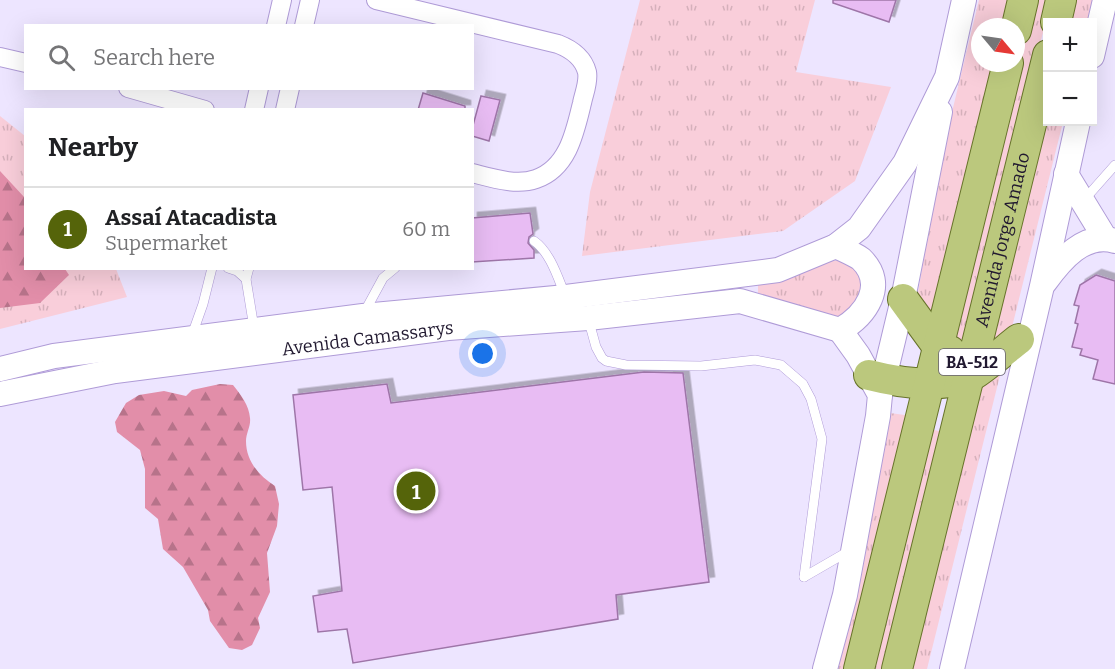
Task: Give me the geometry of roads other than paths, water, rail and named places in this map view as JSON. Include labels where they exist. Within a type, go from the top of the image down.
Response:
[{"type":"main road","points":[[1019,18],[1023,0]]},
{"type":"main road","points":[[1057,18],[1061,0]]},
{"type":"main road","name":"Avenida Jorge Amado","points":[[897,669],[1043,71]]},
{"type":"main road","name":"Avenida Jorge Amado","points":[[860,669],[1006,72]]},
{"type":"main road","points":[[903,300],[938,347],[958,354],[971,367]]},
{"type":"main road","points":[[878,383],[928,384],[971,367],[1026,332]]},
{"type":"street","points":[[276,24],[282,0]]},
{"type":"street","points":[[304,24],[310,0]]},
{"type":"street","points":[[376,0],[558,44],[572,50],[581,60],[588,79],[566,154],[552,171],[535,179],[508,181],[474,173]]},
{"type":"street","points":[[825,669],[844,595],[878,416],[878,383],[903,300],[964,0]]},
{"type":"street","points":[[1097,34],[1105,0]]},
{"type":"street","points":[[0,57],[24,63]]},
{"type":"street","name":"Avenida Camassarys","points":[[0,369],[54,356],[363,316],[566,297],[778,270],[836,246],[859,228],[905,162],[947,77]]},
{"type":"street","points":[[135,90],[198,108]]},
{"type":"street","points":[[254,108],[259,90]]},
{"type":"street","points":[[285,108],[290,90]]},
{"type":"street","points":[[952,669],[1026,332],[1042,286],[1077,126]]},
{"type":"street","points":[[1042,286],[1060,261],[1077,247],[1110,240],[1066,174]]},
{"type":"street","points":[[836,246],[860,258],[870,272],[874,292],[869,304],[853,323],[840,330],[878,383]]},
{"type":"street","name":"Avenida Camassarys","points":[[0,394],[115,371],[448,328],[588,318],[743,300],[840,330]]},
{"type":"lane","points":[[1083,202],[1115,165]]},
{"type":"lane","points":[[534,241],[544,252],[566,297]]},
{"type":"lane","points":[[234,270],[246,279]]},
{"type":"lane","points":[[248,270],[246,279],[255,330]]},
{"type":"lane","points":[[363,316],[383,278],[393,270]]},
{"type":"lane","points":[[190,339],[203,304],[211,272]]},
{"type":"lane","points":[[588,318],[596,347],[606,361],[626,365],[701,366],[755,360],[781,365],[803,384],[811,399],[822,439],[804,577],[853,549]]},
{"type":"place","name":"Assaí Atacadista","points":[[416,491]]}]
